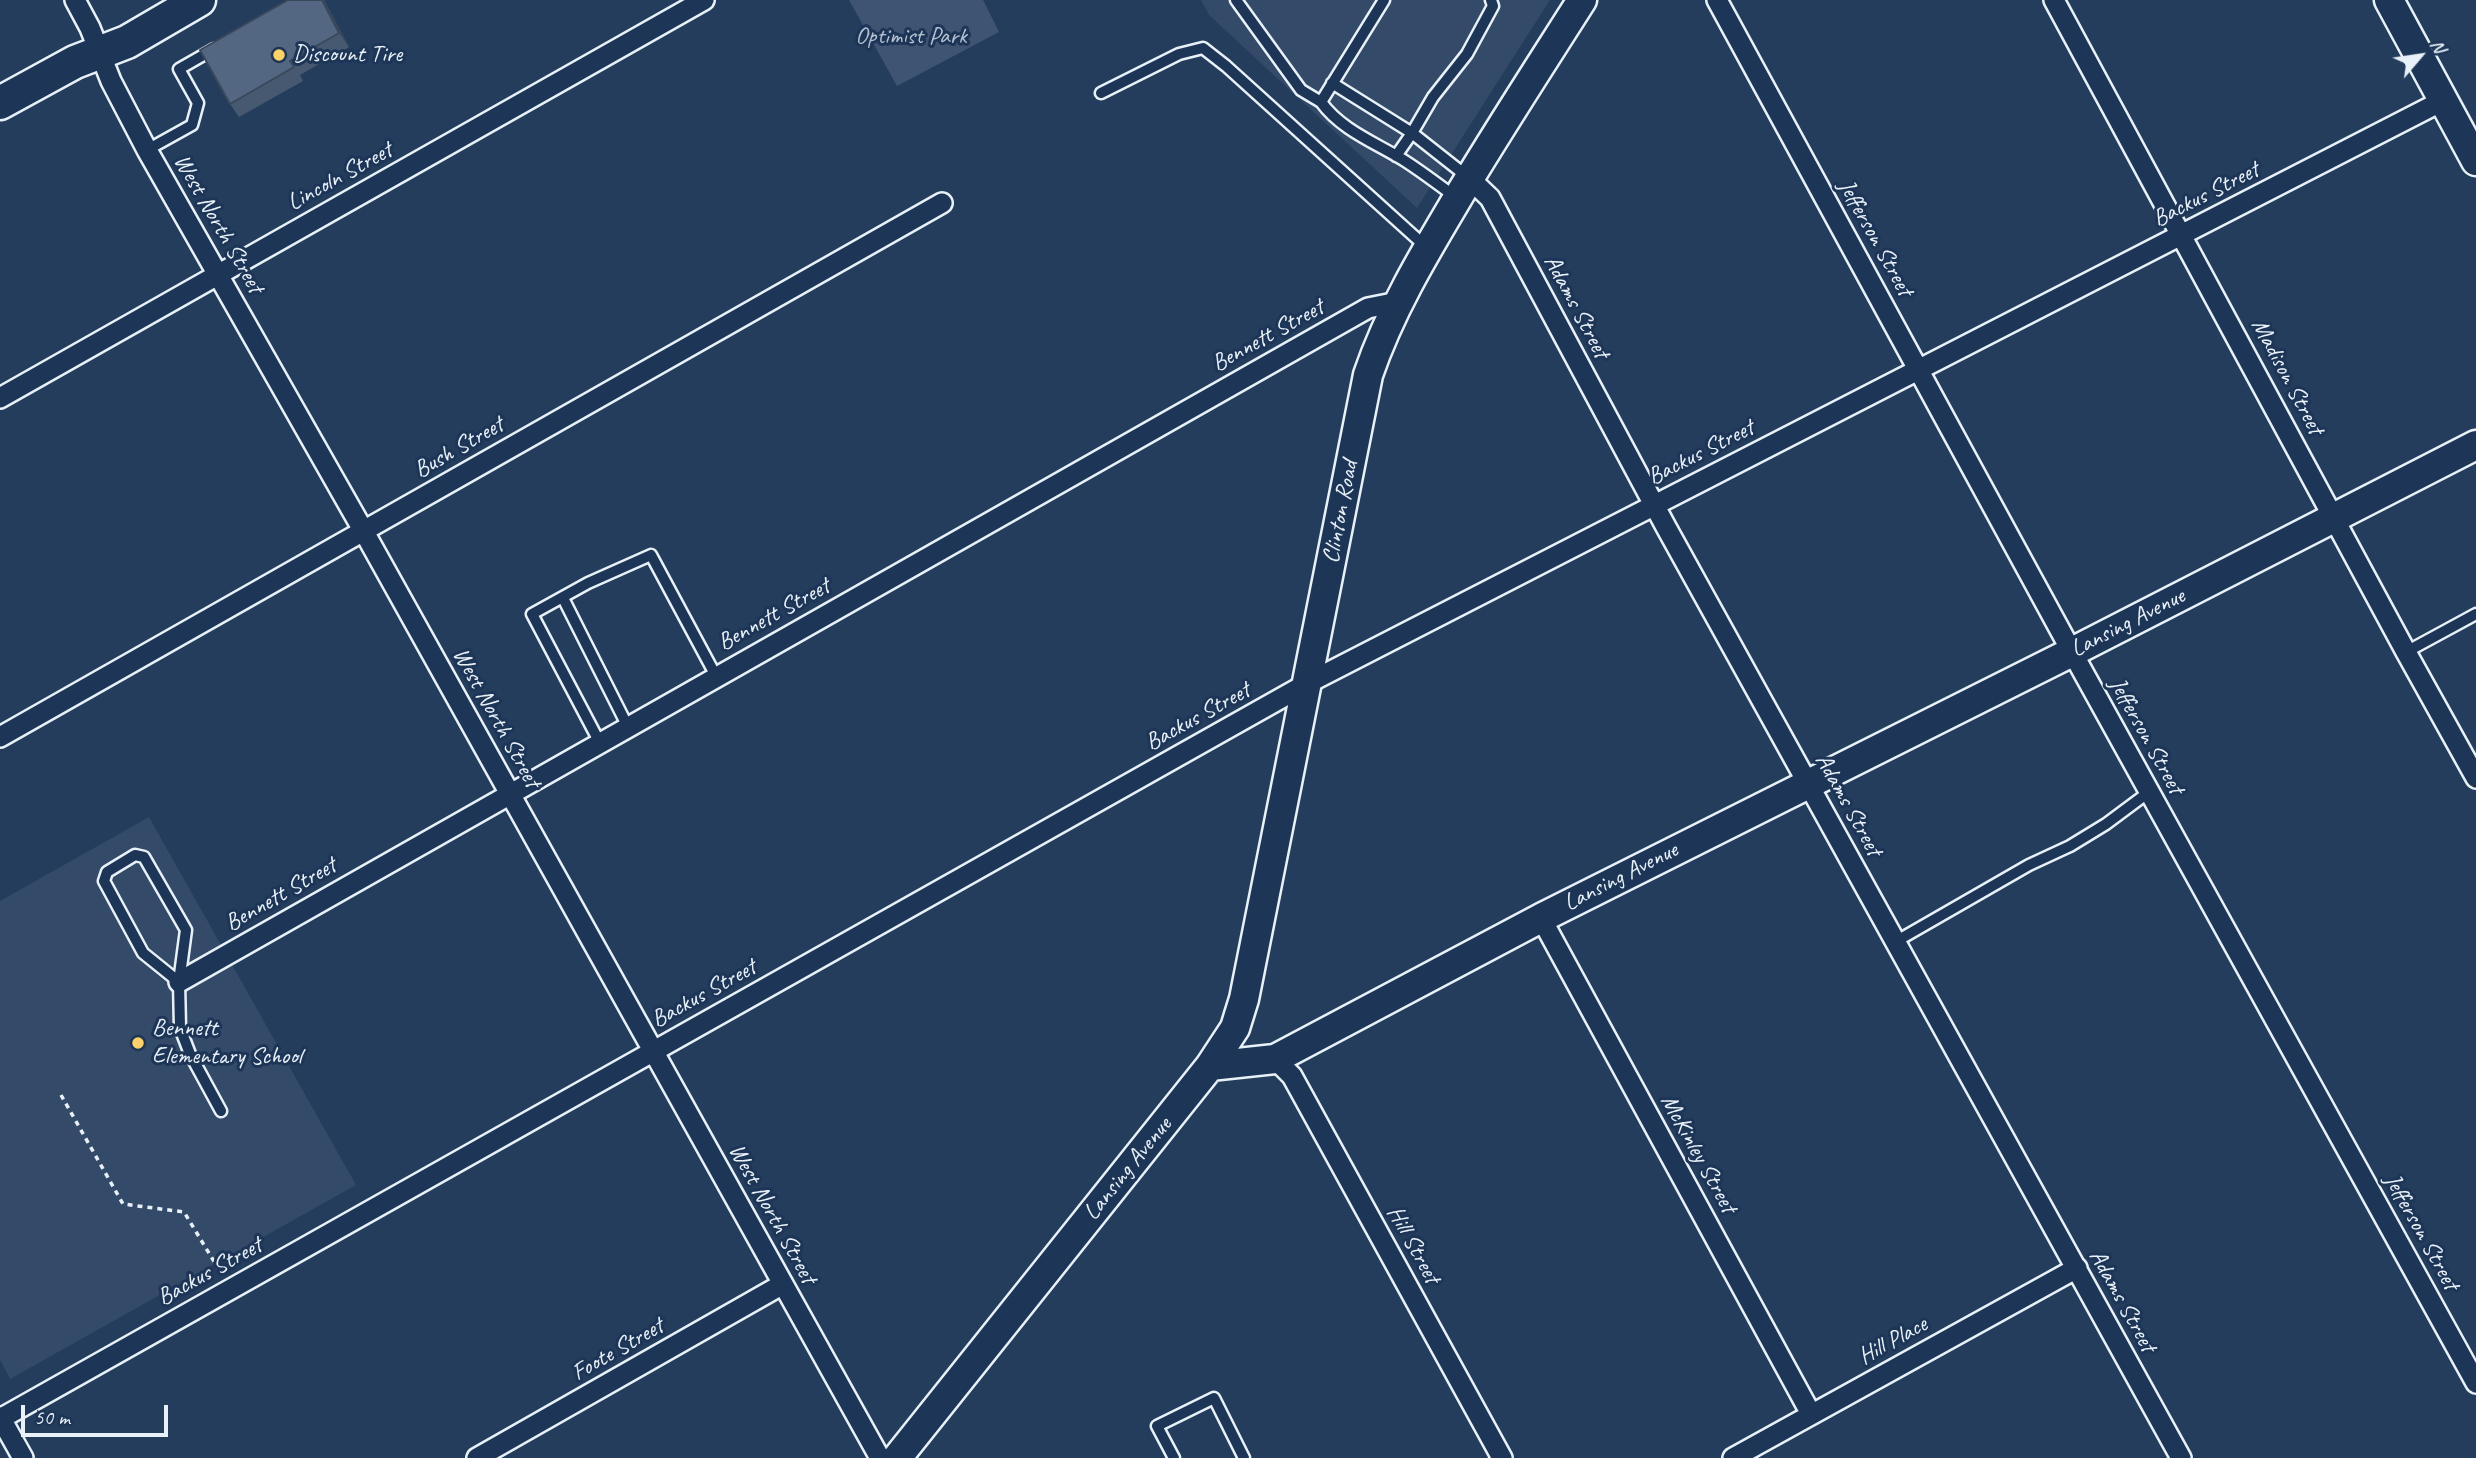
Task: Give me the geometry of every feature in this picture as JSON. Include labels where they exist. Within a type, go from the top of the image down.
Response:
[{"type":"main road","points":[[0,103],[75,62],[127,42],[199,0]]},
{"type":"main road","name":"Clinton Road","points":[[1210,1066],[1235,1028],[1244,999],[1368,375],[1398,302],[1428,248],[1582,0]]},
{"type":"main road","points":[[2389,0],[2476,161]]},
{"type":"main road","name":"Lansing Avenue","points":[[897,1458],[1210,1066],[1275,1059],[1541,918],[2072,652],[2476,445]]},
{"type":"street","name":"West North Street","points":[[75,0],[90,28],[111,81],[148,150],[880,1458]]},
{"type":"street","name":"Lincoln Street","points":[[0,398],[704,0]]},
{"type":"street","name":"Jefferson Street","points":[[1717,0],[2072,652],[2476,1383]]},
{"type":"street","name":"Madison Street","points":[[2054,0],[2476,778]]},
{"type":"street","name":"Backus Street","points":[[0,1418],[1308,683],[2444,100]]},
{"type":"street","name":"Adams Street","points":[[1463,188],[1490,198],[1654,504],[2181,1458]]},
{"type":"street","name":"Bush Street","points":[[0,737],[942,203]]},
{"type":"street","name":"Bennett Street","points":[[179,982],[1367,309],[1398,302]]},
{"type":"street","name":"McKinley Street","points":[[1541,918],[1811,1414]]},
{"type":"street","name":"Hill Street","points":[[1275,1059],[1292,1076],[1502,1458]]},
{"type":"street","name":"Hill Place","points":[[1733,1458],[2077,1268]]},
{"type":"street","name":"Foote Street","points":[[477,1458],[783,1284]]},
{"type":"street","points":[[0,1418],[23,1458]]},
{"type":"lane","points":[[1236,0],[1301,90],[1321,102],[1330,114],[1349,128],[1396,156],[1463,188]]},
{"type":"lane","points":[[1321,102],[1384,0]]},
{"type":"lane","points":[[1396,156],[1433,97],[1467,54],[1493,6],[1491,0]]},
{"type":"lane","points":[[148,150],[192,125],[198,103],[179,69],[227,42]]},
{"type":"lane","points":[[1101,93],[1179,54],[1203,48],[1428,248]]},
{"type":"lane","points":[[1332,83],[1412,133],[1463,188]]},
{"type":"lane","points":[[600,743],[532,614],[588,583],[651,555],[716,676]]},
{"type":"lane","points":[[563,598],[628,727]]},
{"type":"lane","points":[[2406,652],[2476,614]]},
{"type":"lane","points":[[1895,943],[2029,864],[2070,846],[2106,824],[2149,792]]},
{"type":"lane","points":[[179,982],[144,953],[104,881],[107,872],[135,855],[144,857],[186,930],[179,982],[180,1028],[190,1054],[221,1111]]},
{"type":"lane","points":[[1174,1458],[1157,1426],[1214,1398],[1244,1458]]},
{"type":"path","points":[[61,1095],[124,1204],[184,1212],[218,1268]]},
{"type":"shaded area","points":[[1201,0],[1550,0],[1417,208],[1209,15]]},
{"type":"shaded area","name":"Bennett Elementary School","points":[[149,817],[356,1185],[10,1379],[0,1360],[0,901]]},
{"type":"green space","name":"Optimist Park","points":[[849,0],[983,0],[999,32],[897,86]]},
{"type":"building","name":"Discount Tire","points":[[288,0],[322,0],[339,33],[290,61],[294,67],[230,104],[200,50]]},
{"type":"place","name":"Discount Tire","points":[[279,55]]},
{"type":"place","name":"Bennett Elementary School","points":[[138,1043]]}]
